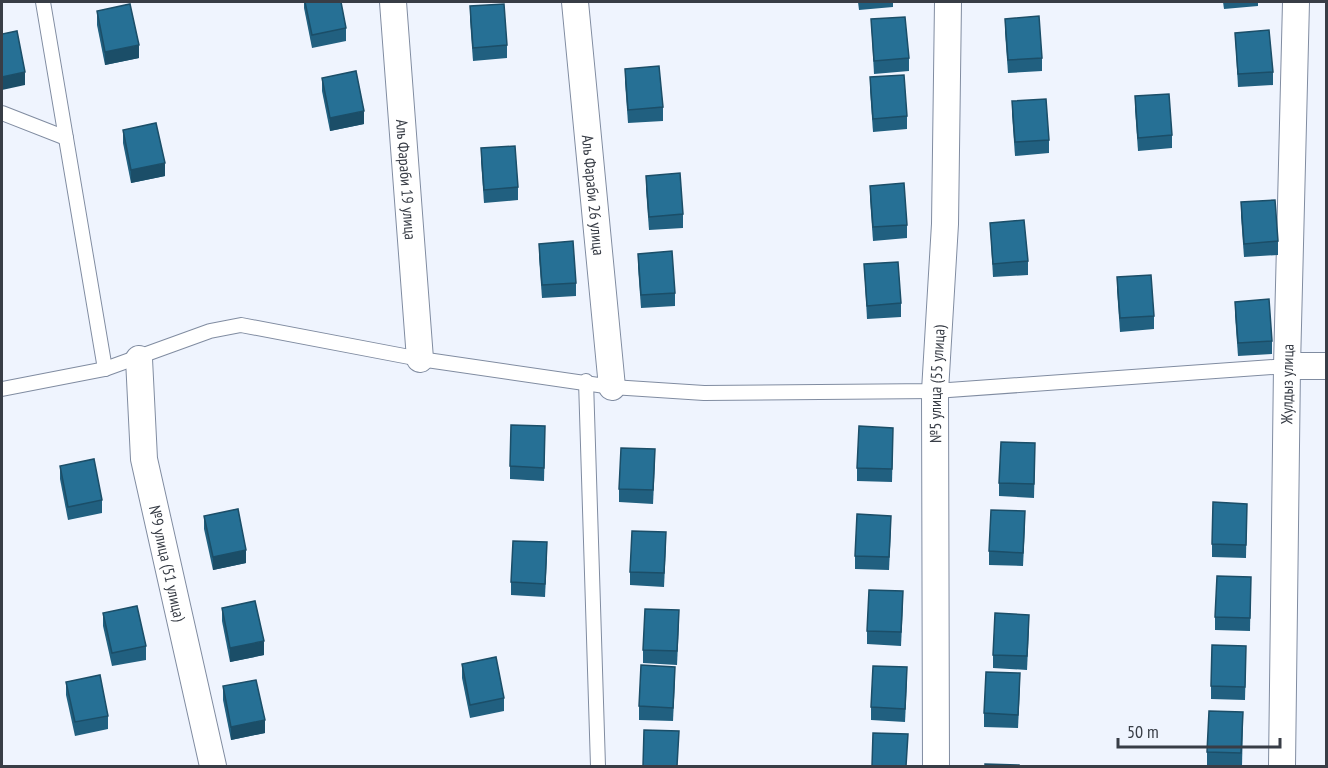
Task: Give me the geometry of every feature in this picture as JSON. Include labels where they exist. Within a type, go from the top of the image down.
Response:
[{"type":"street","name":"Аль Фараби 19 улица","points":[[393,2],[420,359]]},
{"type":"street","name":"Аль Фараби 26 улица","points":[[575,2],[612,387]]},
{"type":"street","name":"№5 улица (55 улица)","points":[[936,766],[936,391],[945,224],[948,2]]},
{"type":"street","name":"Жулдыз улица","points":[[1282,766],[1287,366],[1296,2]]},
{"type":"street","name":"№9 улица (51 улица)","points":[[139,359],[144,459],[213,766]]},
{"type":"street","points":[[1287,366],[1326,366]]},
{"type":"lane","points":[[43,2],[105,369]]},
{"type":"lane","points":[[2,113],[66,138]]},
{"type":"lane","points":[[2,389],[105,369],[139,359],[210,331],[241,325],[420,359],[586,381],[612,387],[704,393],[936,391],[1287,366]]},
{"type":"lane","points":[[586,381],[598,766]]},
{"type":"building","points":[[305,2],[341,2],[346,28],[312,35]]},
{"type":"building","points":[[130,4],[139,45],[105,52],[97,11]]},
{"type":"building","points":[[504,4],[507,45],[473,48],[470,6]]},
{"type":"building","points":[[1039,16],[1042,58],[1008,60],[1005,19]]},
{"type":"building","points":[[905,17],[909,58],[874,61],[871,19]]},
{"type":"building","points":[[1269,30],[1273,72],[1238,74],[1235,33]]},
{"type":"building","points":[[17,31],[25,72],[2,77],[2,34]]},
{"type":"building","points":[[659,66],[663,107],[628,110],[625,69]]},
{"type":"building","points":[[356,71],[364,111],[330,118],[322,78]]},
{"type":"building","points":[[904,75],[907,116],[873,119],[870,77]]},
{"type":"building","points":[[1169,94],[1172,135],[1138,138],[1135,96]]},
{"type":"building","points":[[1046,99],[1049,140],[1015,142],[1012,101]]},
{"type":"building","points":[[156,123],[165,163],[131,170],[123,130]]},
{"type":"building","points":[[515,146],[518,187],[484,190],[481,148]]},
{"type":"building","points":[[680,173],[683,214],[649,217],[646,176]]},
{"type":"building","points":[[904,183],[907,225],[873,227],[870,186]]},
{"type":"building","points":[[1275,200],[1278,241],[1244,244],[1241,202]]},
{"type":"building","points":[[1024,220],[1028,261],[993,264],[990,223]]},
{"type":"building","points":[[573,241],[576,283],[542,285],[539,244]]},
{"type":"building","points":[[672,251],[675,293],[641,295],[638,254]]},
{"type":"building","points":[[898,262],[901,303],[867,306],[864,264]]},
{"type":"building","points":[[1151,275],[1154,316],[1120,318],[1117,277]]},
{"type":"building","points":[[1269,299],[1272,341],[1238,343],[1235,302]]},
{"type":"building","points":[[511,425],[545,426],[544,468],[510,466]]},
{"type":"building","points":[[859,426],[893,428],[892,469],[857,468]]},
{"type":"building","points":[[1001,442],[1035,443],[1034,484],[999,483]]},
{"type":"building","points":[[621,448],[655,449],[653,490],[619,489]]},
{"type":"building","points":[[94,459],[102,500],[68,507],[60,466]]},
{"type":"building","points":[[1213,502],[1247,504],[1246,545],[1212,544]]},
{"type":"building","points":[[238,509],[246,550],[213,557],[204,516]]},
{"type":"building","points":[[991,510],[1025,511],[1023,553],[989,551]]},
{"type":"building","points":[[857,514],[891,516],[889,557],[855,556]]},
{"type":"building","points":[[632,531],[666,532],[664,573],[630,572]]},
{"type":"building","points":[[513,541],[547,542],[545,584],[511,582]]},
{"type":"building","points":[[1217,576],[1251,577],[1250,618],[1215,617]]},
{"type":"building","points":[[869,590],[903,591],[901,632],[867,631]]},
{"type":"building","points":[[255,601],[264,641],[230,648],[222,608]]},
{"type":"building","points":[[137,606],[146,646],[112,653],[103,613]]},
{"type":"building","points":[[645,609],[679,610],[677,651],[643,650]]},
{"type":"building","points":[[995,613],[1029,615],[1027,656],[993,655]]},
{"type":"building","points":[[1212,645],[1246,646],[1245,687],[1211,686]]},
{"type":"building","points":[[496,657],[504,698],[470,705],[462,664]]},
{"type":"building","points":[[641,665],[675,667],[673,708],[639,706]]},
{"type":"building","points":[[873,666],[907,667],[905,709],[871,707]]},
{"type":"building","points":[[986,672],[1020,673],[1018,715],[984,713]]},
{"type":"building","points":[[100,675],[108,716],[75,722],[66,682]]},
{"type":"building","points":[[256,680],[265,720],[231,727],[223,686]]},
{"type":"building","points":[[1209,711],[1243,712],[1241,753],[1207,752]]},
{"type":"building","points":[[644,730],[679,731],[677,766],[643,766]]},
{"type":"building","points":[[873,733],[908,734],[906,766],[872,766]]},
{"type":"building","points":[[985,764],[1019,765],[1019,766],[985,766]]}]
